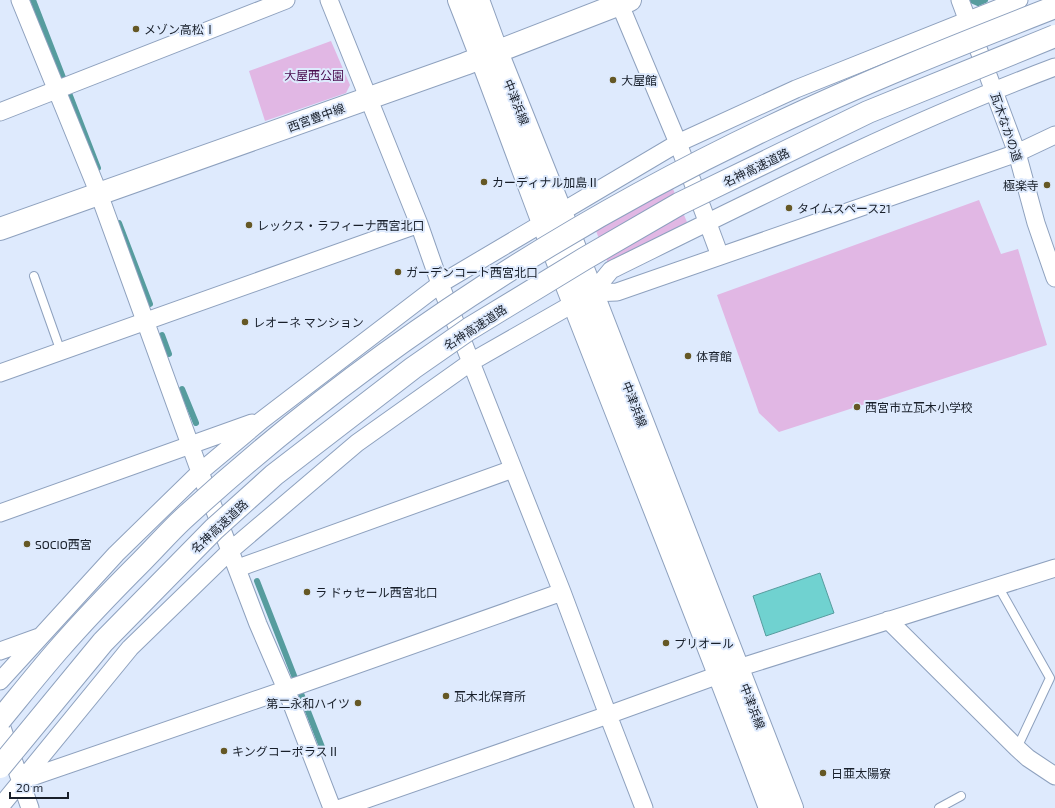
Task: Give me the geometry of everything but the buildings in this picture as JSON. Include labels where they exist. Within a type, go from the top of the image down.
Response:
[{"type":"main road","name":"中津浜線","points":[[460,0],[489,55],[729,672],[792,808]]},
{"type":"main road","name":"中津浜線","points":[[478,0],[489,55]]},
{"type":"main road","name":"西宮豊中線","points":[[0,229],[489,55],[623,1]]},
{"type":"main road","points":[[0,721],[56,652],[108,595],[182,521],[271,442],[414,333],[533,256],[637,195],[766,129],[857,87],[1055,7]]},
{"type":"main road","name":"名神高速道路","points":[[0,767],[103,642],[214,529],[274,475],[413,368],[469,330],[584,259],[679,204],[868,112],[1055,36]]},
{"type":"main road","name":"中津浜線","points":[[729,672],[770,808]]},
{"type":"street","points":[[20,0],[64,87],[99,194],[200,472],[238,568],[258,624],[293,687],[332,808]]},
{"type":"street","points":[[0,112],[286,0]]},
{"type":"street","points":[[329,0],[419,224],[440,284],[562,592],[644,808]]},
{"type":"street","name":"瓦木なかの道","points":[[960,0],[1017,153],[1036,223],[1055,278]]},
{"type":"street","points":[[0,681],[116,554],[200,472],[262,420],[440,284],[678,143],[796,89],[1019,0]]},
{"type":"street","points":[[623,1],[720,256]]},
{"type":"street","points":[[0,807],[130,648],[231,550],[357,443],[471,362],[583,298],[611,270],[875,142],[994,90],[1055,67]]},
{"type":"street","points":[[583,298],[617,292],[1017,153],[1055,135]]},
{"type":"street","points":[[0,373],[419,224]]},
{"type":"street","points":[[0,513],[190,444],[262,420]]},
{"type":"street","points":[[238,568],[513,469]]},
{"type":"street","points":[[341,808],[608,716],[729,672],[888,620],[1055,568]]},
{"type":"street","points":[[20,781],[562,592]]},
{"type":"street","points":[[888,620],[1017,748],[1028,758],[1055,776]]},
{"type":"street","points":[[0,651],[41,636]]},
{"type":"street","points":[[0,721],[30,808]]},
{"type":"lane","points":[[34,276],[61,352]]},
{"type":"lane","points":[[998,586],[1050,678],[1017,748]]},
{"type":"lane","points":[[939,808],[961,796]]},
{"type":"green space","name":"大屋西公園","points":[[331,41],[350,85],[346,93],[265,121],[249,71]]},
{"type":"green space","points":[[665,170],[687,222],[608,263],[589,212]]},
{"type":"green space","points":[[979,200],[1001,254],[1018,249],[1047,345],[779,432],[759,413],[717,295]]},
{"type":"shaded area","points":[[820,573],[834,613],[766,636],[753,596]]},
{"type":"waterway","points":[[33,0],[98,168]]},
{"type":"waterway","points":[[971,0],[978,3],[985,0]]},
{"type":"waterway","points":[[119,223],[150,304]]},
{"type":"waterway","points":[[162,335],[169,354]]},
{"type":"waterway","points":[[182,389],[196,423]]},
{"type":"waterway","points":[[257,581],[322,747]]},
{"type":"place","name":"メゾン高松Ⅰ","points":[[136,29]]},
{"type":"place","name":"大屋館","points":[[613,80]]},
{"type":"place","name":"カーディナル加島Ⅱ","points":[[484,182]]},
{"type":"place","name":"極楽寺","points":[[1047,185]]},
{"type":"place","name":"タイムスペース21","points":[[789,208]]},
{"type":"place","name":"レックス・ラフィーナ西宮北口","points":[[249,225]]},
{"type":"place","name":"ガーデンコート西宮北口","points":[[398,272]]},
{"type":"place","name":"レオーネ マンション","points":[[245,322]]},
{"type":"place","name":"体育館","points":[[688,356]]},
{"type":"place","name":"西宮市立瓦木小学校","points":[[857,407]]},
{"type":"place","name":"SOCIO西宮","points":[[27,544]]},
{"type":"place","name":"ラ ドゥセール西宮北口","points":[[307,592]]},
{"type":"place","name":"プリオール","points":[[666,643]]},
{"type":"place","name":"瓦木北保育所","points":[[446,696]]},
{"type":"place","name":"第二永和ハイツ","points":[[358,703]]},
{"type":"place","name":"キングコーポラスⅡ","points":[[224,751]]},
{"type":"place","name":"日亜太陽寮","points":[[823,773]]}]
